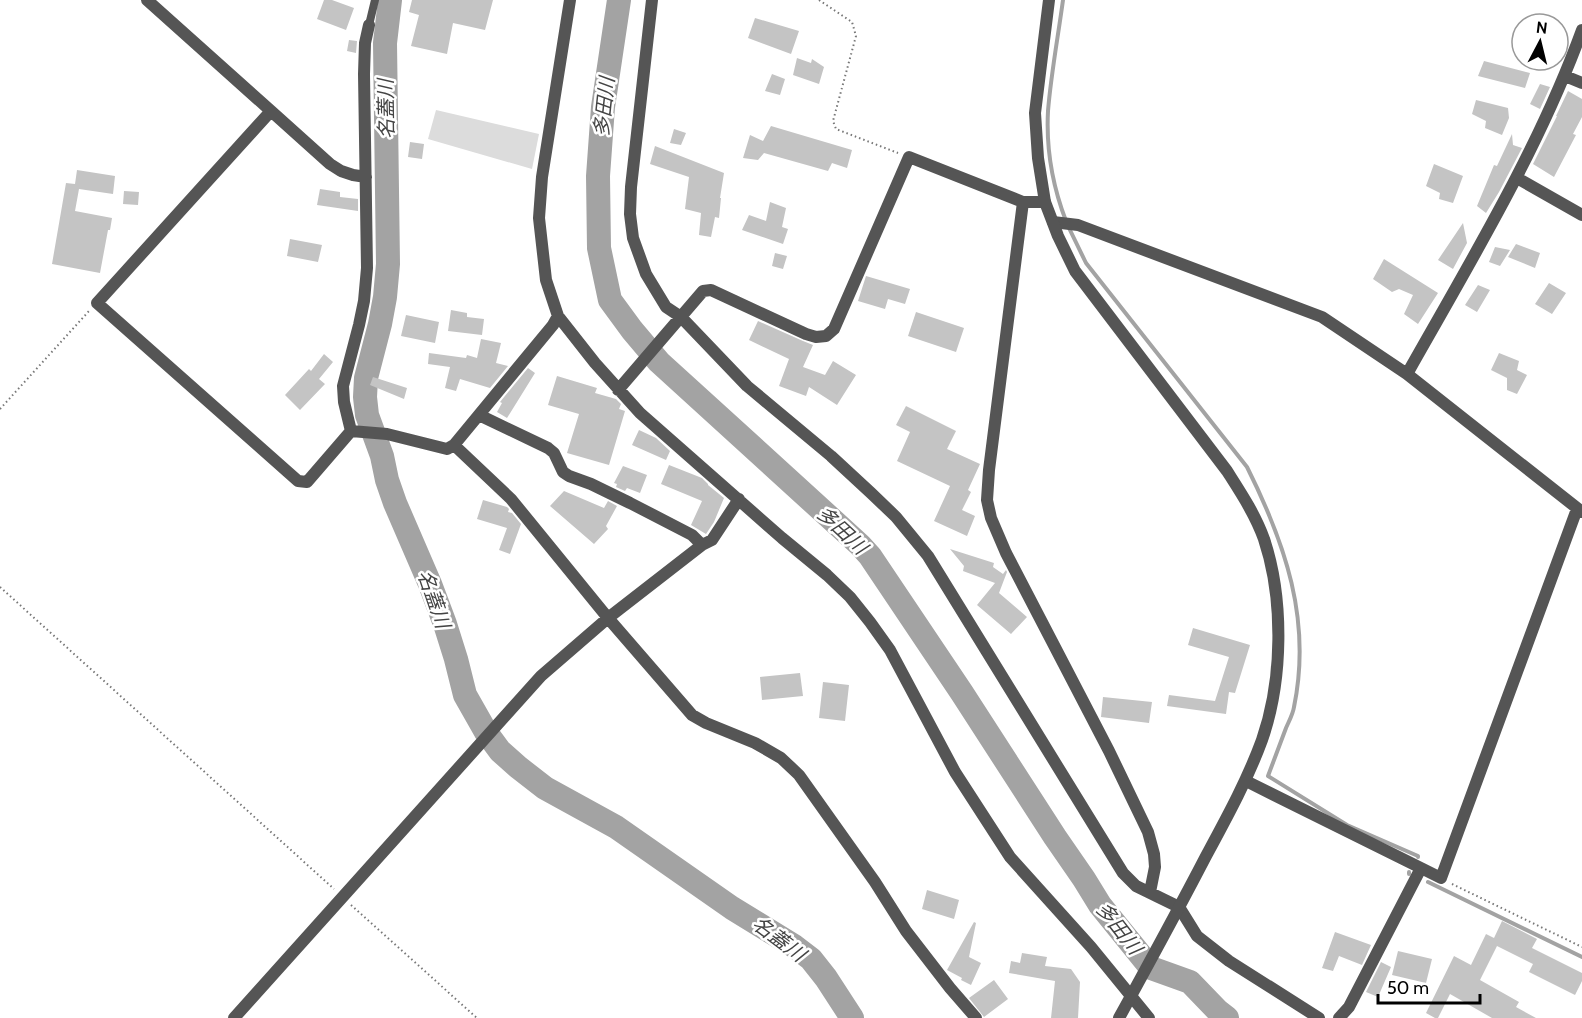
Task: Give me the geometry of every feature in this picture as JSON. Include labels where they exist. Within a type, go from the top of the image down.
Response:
[{"type":"street","points":[[147,0],[330,164],[352,175],[366,177]]},
{"type":"street","points":[[570,0],[542,177],[539,218],[546,280],[558,316],[595,363],[622,386],[640,413],[850,597],[890,650],[955,772],[1010,857],[1134,991],[1149,1018]]},
{"type":"street","points":[[652,0],[630,214],[633,238],[646,273],[666,307],[747,386],[831,456],[871,493],[896,517],[928,556],[1123,873],[1136,886],[1150,892],[1176,913],[1197,936],[1229,961],[1319,1018]]},
{"type":"street","points":[[1048,0],[1035,112],[1038,158],[1046,201],[1062,223],[1078,225],[1322,316],[1407,375],[1580,511],[1441,879],[1246,781]]},
{"type":"street","points":[[355,431],[344,402],[343,386],[364,301],[367,268],[364,74],[365,43],[369,25]]},
{"type":"street","points":[[1407,375],[1517,178],[1565,76],[1582,30]]},
{"type":"street","points":[[1565,76],[1582,82]]},
{"type":"street","points":[[271,111],[98,303],[298,481],[307,482],[355,431]]},
{"type":"street","points":[[622,386],[703,291],[711,290],[806,334],[816,337],[826,336],[834,329],[909,157],[1023,202],[1046,201]]},
{"type":"street","points":[[1517,178],[1582,215]]},
{"type":"street","points":[[1023,202],[987,500],[991,518],[1006,553],[1109,751],[1148,832],[1155,867],[1150,892]]},
{"type":"street","points":[[1062,223],[1058,236],[1075,271],[1227,471],[1249,506],[1264,539],[1277,601],[1278,661],[1271,710],[1263,738],[1246,781],[1119,1018]]},
{"type":"street","points":[[355,431],[387,434],[447,449],[454,445],[558,316]]},
{"type":"street","points":[[479,415],[548,448],[554,453],[563,472],[569,476],[601,489],[692,535],[702,545]]},
{"type":"street","points":[[454,445],[511,499],[608,618],[692,715],[781,758],[799,776],[875,882],[906,931],[976,1018]]},
{"type":"street","points":[[234,1018],[548,670],[608,618],[702,545],[712,540],[739,499]]},
{"type":"street","points":[[1339,1018],[1349,1007],[1421,868]]},
{"type":"lane","points":[[369,25],[375,0]]},
{"type":"path","points":[[819,0],[852,22],[856,36],[833,121],[836,129],[909,157]]},
{"type":"path","points":[[0,409],[98,303]]},
{"type":"path","points":[[0,587],[477,1018]]},
{"type":"path","points":[[1441,879],[1582,948]]},
{"type":"shaded area","points":[[436,110],[539,134],[532,169],[428,139]]},
{"type":"building","points":[[324,0],[332,0],[354,8],[346,30],[317,19]]},
{"type":"building","points":[[412,0],[493,0],[485,30],[453,23],[447,54],[411,46],[419,15],[409,12]]},
{"type":"building","points":[[755,18],[799,31],[791,54],[748,38]]},
{"type":"building","points":[[349,40],[357,41],[356,53],[347,51]]},
{"type":"building","points":[[797,58],[811,63],[812,59],[824,67],[819,84],[793,75]]},
{"type":"building","points":[[1484,61],[1510,68],[1510,72],[1530,73],[1525,88],[1478,76]]},
{"type":"building","points":[[772,74],[785,79],[780,95],[765,91]]},
{"type":"building","points":[[1540,84],[1550,87],[1540,109],[1530,104]]},
{"type":"building","points":[[1568,91],[1582,99],[1582,117],[1573,134],[1576,135],[1554,177],[1533,164]]},
{"type":"building","points":[[1476,100],[1508,108],[1509,118],[1502,135],[1485,128],[1486,121],[1472,114]]},
{"type":"building","points":[[771,126],[852,150],[847,168],[832,163],[828,171],[764,153],[758,160],[743,158],[750,135],[763,141]]},
{"type":"building","points":[[674,129],[686,133],[681,145],[670,143]]},
{"type":"building","points":[[1512,134],[1513,145],[1522,148],[1486,213],[1477,206],[1494,165],[1497,166]]},
{"type":"building","points":[[410,142],[424,144],[422,159],[408,157]]},
{"type":"building","points":[[655,146],[724,173],[719,218],[715,217],[711,237],[699,235],[701,213],[685,209],[689,177],[650,164]]},
{"type":"building","points":[[1434,164],[1463,176],[1453,203],[1439,199],[1440,193],[1426,186]]},
{"type":"building","points":[[77,170],[115,176],[113,194],[79,189],[75,211],[112,218],[100,273],[52,264],[66,183],[75,184]]},
{"type":"building","points":[[320,189],[340,192],[340,197],[358,199],[358,211],[317,205]]},
{"type":"building","points":[[124,191],[139,192],[138,205],[123,204]]},
{"type":"building","points":[[770,202],[786,208],[782,227],[788,229],[783,244],[742,230],[749,215],[766,221]]},
{"type":"building","points":[[1463,223],[1467,243],[1453,269],[1438,260]]},
{"type":"building","points":[[290,239],[322,245],[318,262],[287,256]]},
{"type":"building","points":[[1516,244],[1540,253],[1535,268],[1508,257]]},
{"type":"building","points":[[1495,247],[1510,250],[1500,266],[1489,262]]},
{"type":"building","points":[[775,253],[787,256],[783,269],[772,266]]},
{"type":"building","points":[[1384,259],[1438,293],[1418,324],[1404,314],[1413,295],[1399,289],[1392,292],[1373,279]]},
{"type":"building","points":[[866,276],[910,289],[905,304],[888,299],[885,309],[858,301]]},
{"type":"building","points":[[1549,283],[1566,293],[1552,314],[1535,304]]},
{"type":"building","points":[[1478,285],[1490,290],[1477,312],[1465,305]]},
{"type":"building","points":[[451,310],[467,313],[467,317],[484,319],[482,335],[448,331]]},
{"type":"building","points":[[916,312],[964,328],[956,352],[908,336]]},
{"type":"building","points":[[406,315],[439,322],[435,343],[401,336]]},
{"type":"building","points":[[758,321],[813,345],[803,367],[825,375],[833,361],[856,375],[837,405],[809,387],[806,396],[779,386],[789,359],[749,340]]},
{"type":"building","points":[[481,339],[501,343],[496,363],[508,366],[490,388],[460,379],[456,391],[445,388],[450,367],[428,364],[429,353],[466,358],[467,355],[477,358]]},
{"type":"building","points":[[1499,353],[1519,361],[1517,370],[1527,375],[1517,394],[1507,390],[1507,378],[1491,370]]},
{"type":"building","points":[[324,354],[333,362],[319,379],[325,384],[300,410],[285,395],[309,369],[311,371]]},
{"type":"building","points":[[528,368],[535,373],[507,418],[497,412],[502,403],[500,402]]},
{"type":"building","points":[[557,376],[597,388],[595,393],[616,399],[621,404],[619,409],[625,411],[609,465],[567,453],[579,414],[548,405]]},
{"type":"building","points":[[373,377],[407,388],[404,399],[370,385]]},
{"type":"building","points":[[906,406],[956,431],[947,449],[980,464],[968,490],[971,492],[962,510],[975,516],[967,536],[934,521],[950,486],[897,461],[910,432],[896,425]]},
{"type":"building","points":[[639,430],[656,438],[670,451],[666,460],[632,445]]},
{"type":"building","points":[[669,465],[702,478],[724,498],[706,534],[691,525],[702,501],[661,484]]},
{"type":"building","points":[[623,466],[647,475],[640,493],[616,487],[617,484],[614,483]]},
{"type":"building","points":[[564,491],[604,508],[608,501],[617,506],[606,526],[608,529],[594,544],[550,506]]},
{"type":"building","points":[[483,500],[507,507],[508,512],[512,513],[521,524],[510,554],[499,550],[507,528],[477,519]]},
{"type":"building","points":[[950,549],[994,563],[993,567],[1003,574],[1006,570],[999,593],[1027,617],[1011,634],[977,605],[995,583],[963,571],[964,566]]},
{"type":"building","points":[[1193,628],[1250,645],[1235,693],[1229,692],[1226,714],[1167,706],[1169,695],[1215,701],[1229,657],[1188,645]]},
{"type":"building","points":[[800,673],[803,696],[762,700],[760,677]]},
{"type":"building","points":[[823,682],[849,685],[845,721],[819,718]]},
{"type":"building","points":[[1103,697],[1152,702],[1149,723],[1101,717]]},
{"type":"building","points":[[927,890],[959,900],[954,919],[922,909]]},
{"type":"building","points":[[1502,921],[1537,939],[1532,948],[1582,973],[1582,981],[1575,995],[1529,972],[1533,964],[1497,946],[1480,980],[1519,1002],[1516,1007],[1536,1018],[1492,1018],[1450,994],[1438,1018],[1426,1013],[1454,956],[1471,965],[1486,934],[1494,938]]},
{"type":"building","points":[[974,922],[976,923],[969,957],[981,963],[971,985],[947,970]]},
{"type":"building","points":[[1335,932],[1371,945],[1362,965],[1339,956],[1333,971],[1322,968]]},
{"type":"building","points":[[1398,951],[1432,959],[1426,983],[1392,975]]},
{"type":"building","points":[[1022,953],[1047,957],[1045,966],[1071,969],[1080,982],[1078,1018],[1051,1018],[1055,981],[1009,973],[1011,961],[1020,963]]},
{"type":"building","points":[[1381,962],[1391,967],[1378,997],[1366,992]]},
{"type":"building","points":[[994,980],[1008,999],[984,1017],[969,998]]},
{"type":"waterway","name":"名蓋川","points":[[390,0],[385,43],[388,264],[385,297],[366,378],[365,397],[367,415],[382,456],[387,480],[445,624],[465,695],[486,732],[500,751],[518,767],[545,788],[616,827],[732,908],[794,946],[811,959],[852,1018]]},
{"type":"waterway","name":"多田川","points":[[619,0],[603,107],[598,176],[599,248],[610,300],[659,362],[870,556],[1100,905],[1151,968],[1190,982],[1227,1018]]},
{"type":"waterway","points":[[1063,0],[1051,83],[1048,139],[1057,195],[1066,221]]},
{"type":"waterway","points":[[1069,228],[1086,263],[1247,467],[1273,524],[1292,583],[1300,643],[1299,675],[1293,710],[1268,776],[1347,825],[1418,857]]},
{"type":"waterway","points":[[1428,882],[1582,957]]}]
